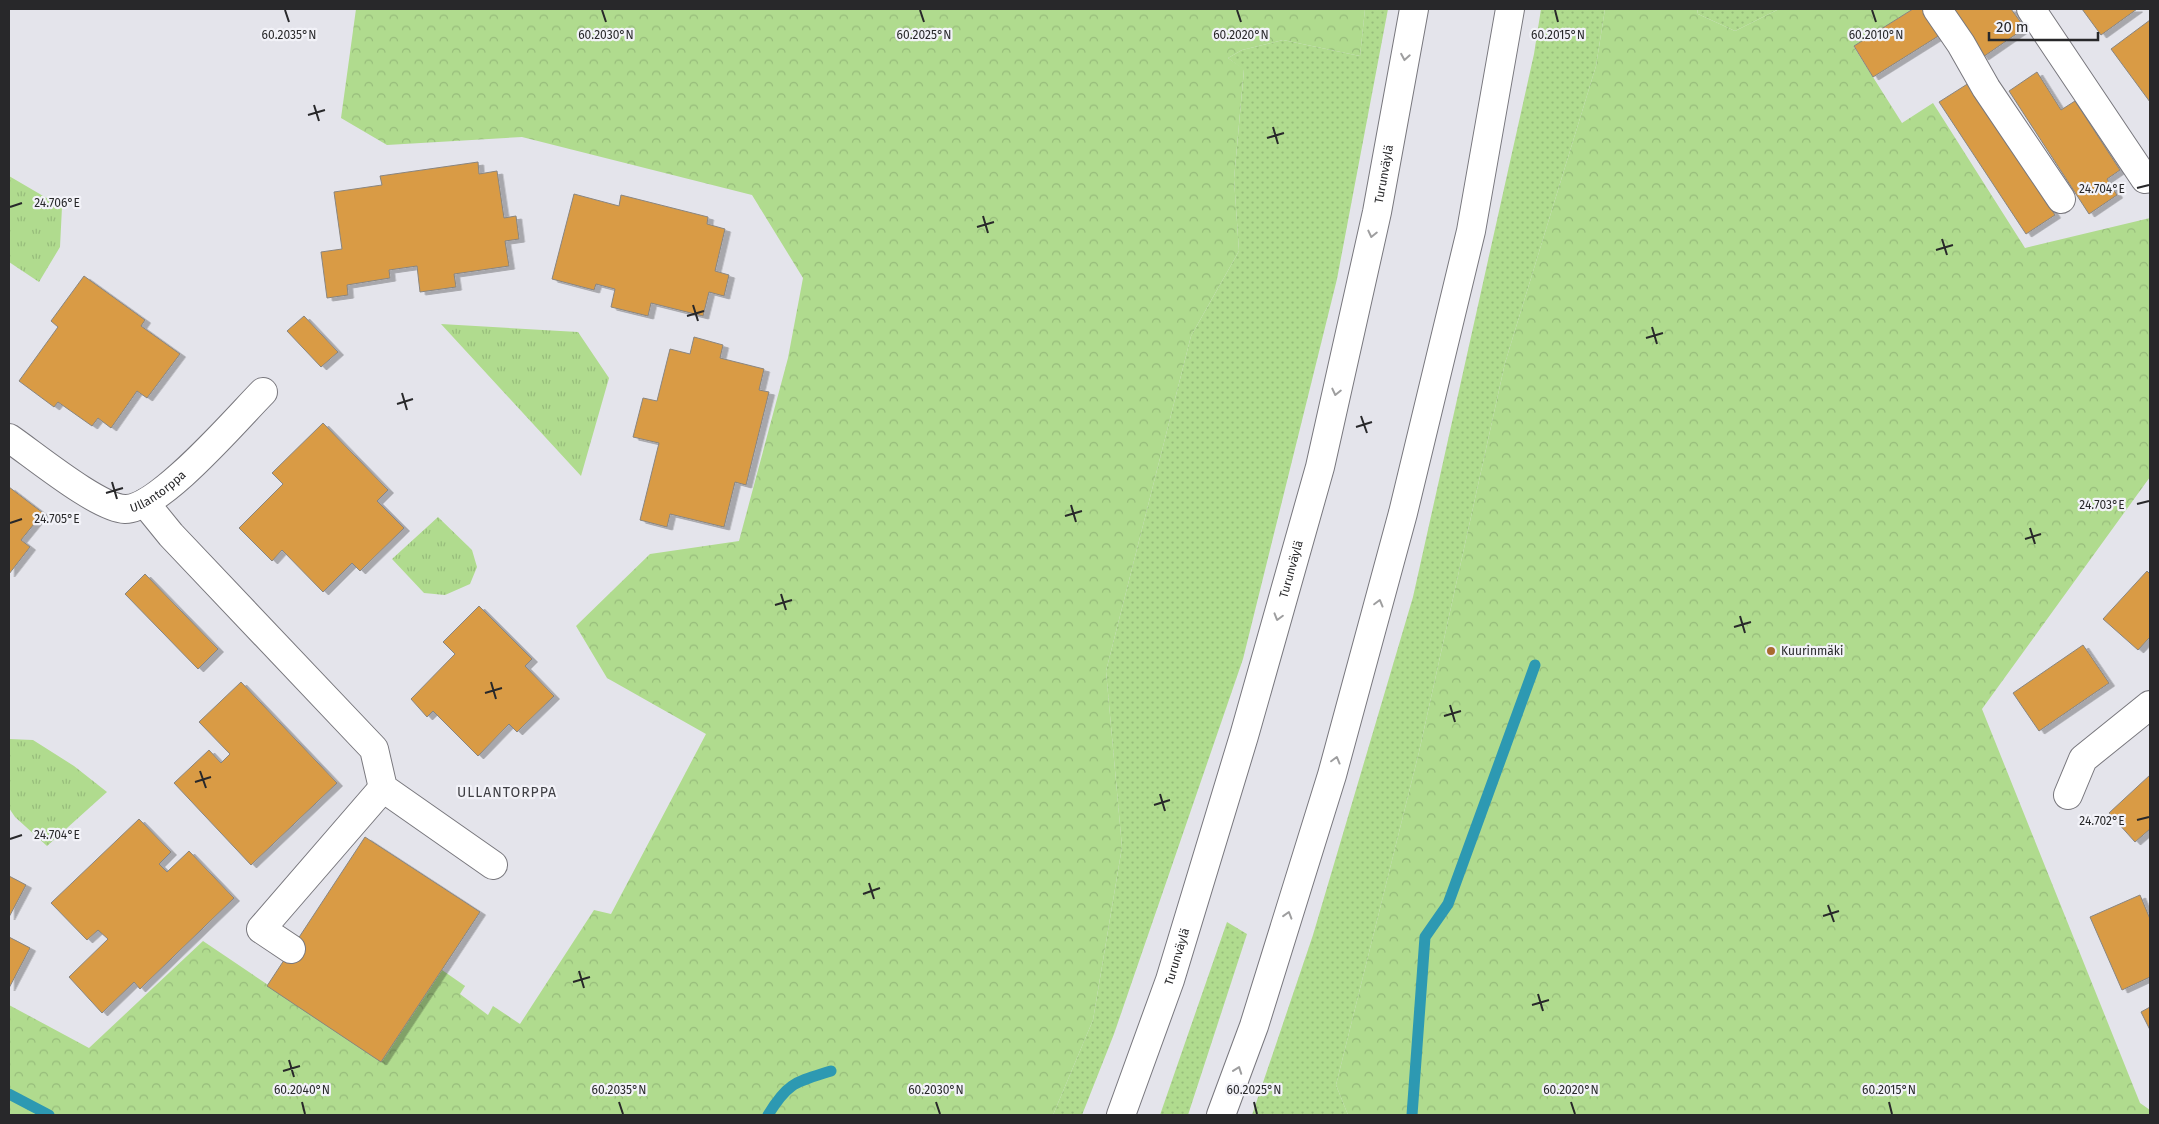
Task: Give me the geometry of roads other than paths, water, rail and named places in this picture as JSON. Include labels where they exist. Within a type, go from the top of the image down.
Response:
[{"type":"main road","name":"Turunväylä","points":[[1121,1115],[1170,980],[1244,736],[1320,467],[1376,212],[1414,9]]},
{"type":"main road","points":[[1221,1115],[1254,1026],[1332,775],[1403,513],[1471,231],[1510,9]]},
{"type":"main road","points":[[1937,9],[1986,88],[2060,199]]},
{"type":"main road","points":[[2031,9],[2145,179]]},
{"type":"main road","name":"Ullantorppa","points":[[9,438],[102,502],[126,509],[145,503],[167,489],[263,392]]},
{"type":"main road","points":[[145,503],[171,535],[374,749],[383,788],[493,865]]},
{"type":"main road","points":[[2068,794],[2083,759],[2150,705]]},
{"type":"main road","points":[[291,949],[261,929],[383,788]]},
{"type":"waterway","points":[[1412,1115],[1425,937],[1448,904],[1535,665]]},
{"type":"waterway","points":[[768,1115],[787,1089],[801,1081],[831,1071]]},
{"type":"waterway","points":[[9,1094],[49,1115]]},
{"type":"place","name":"Kuurinmäki","points":[[1771,651]]},
{"type":"district","name":"ULLANTORPPA","points":[[507,792]]}]
